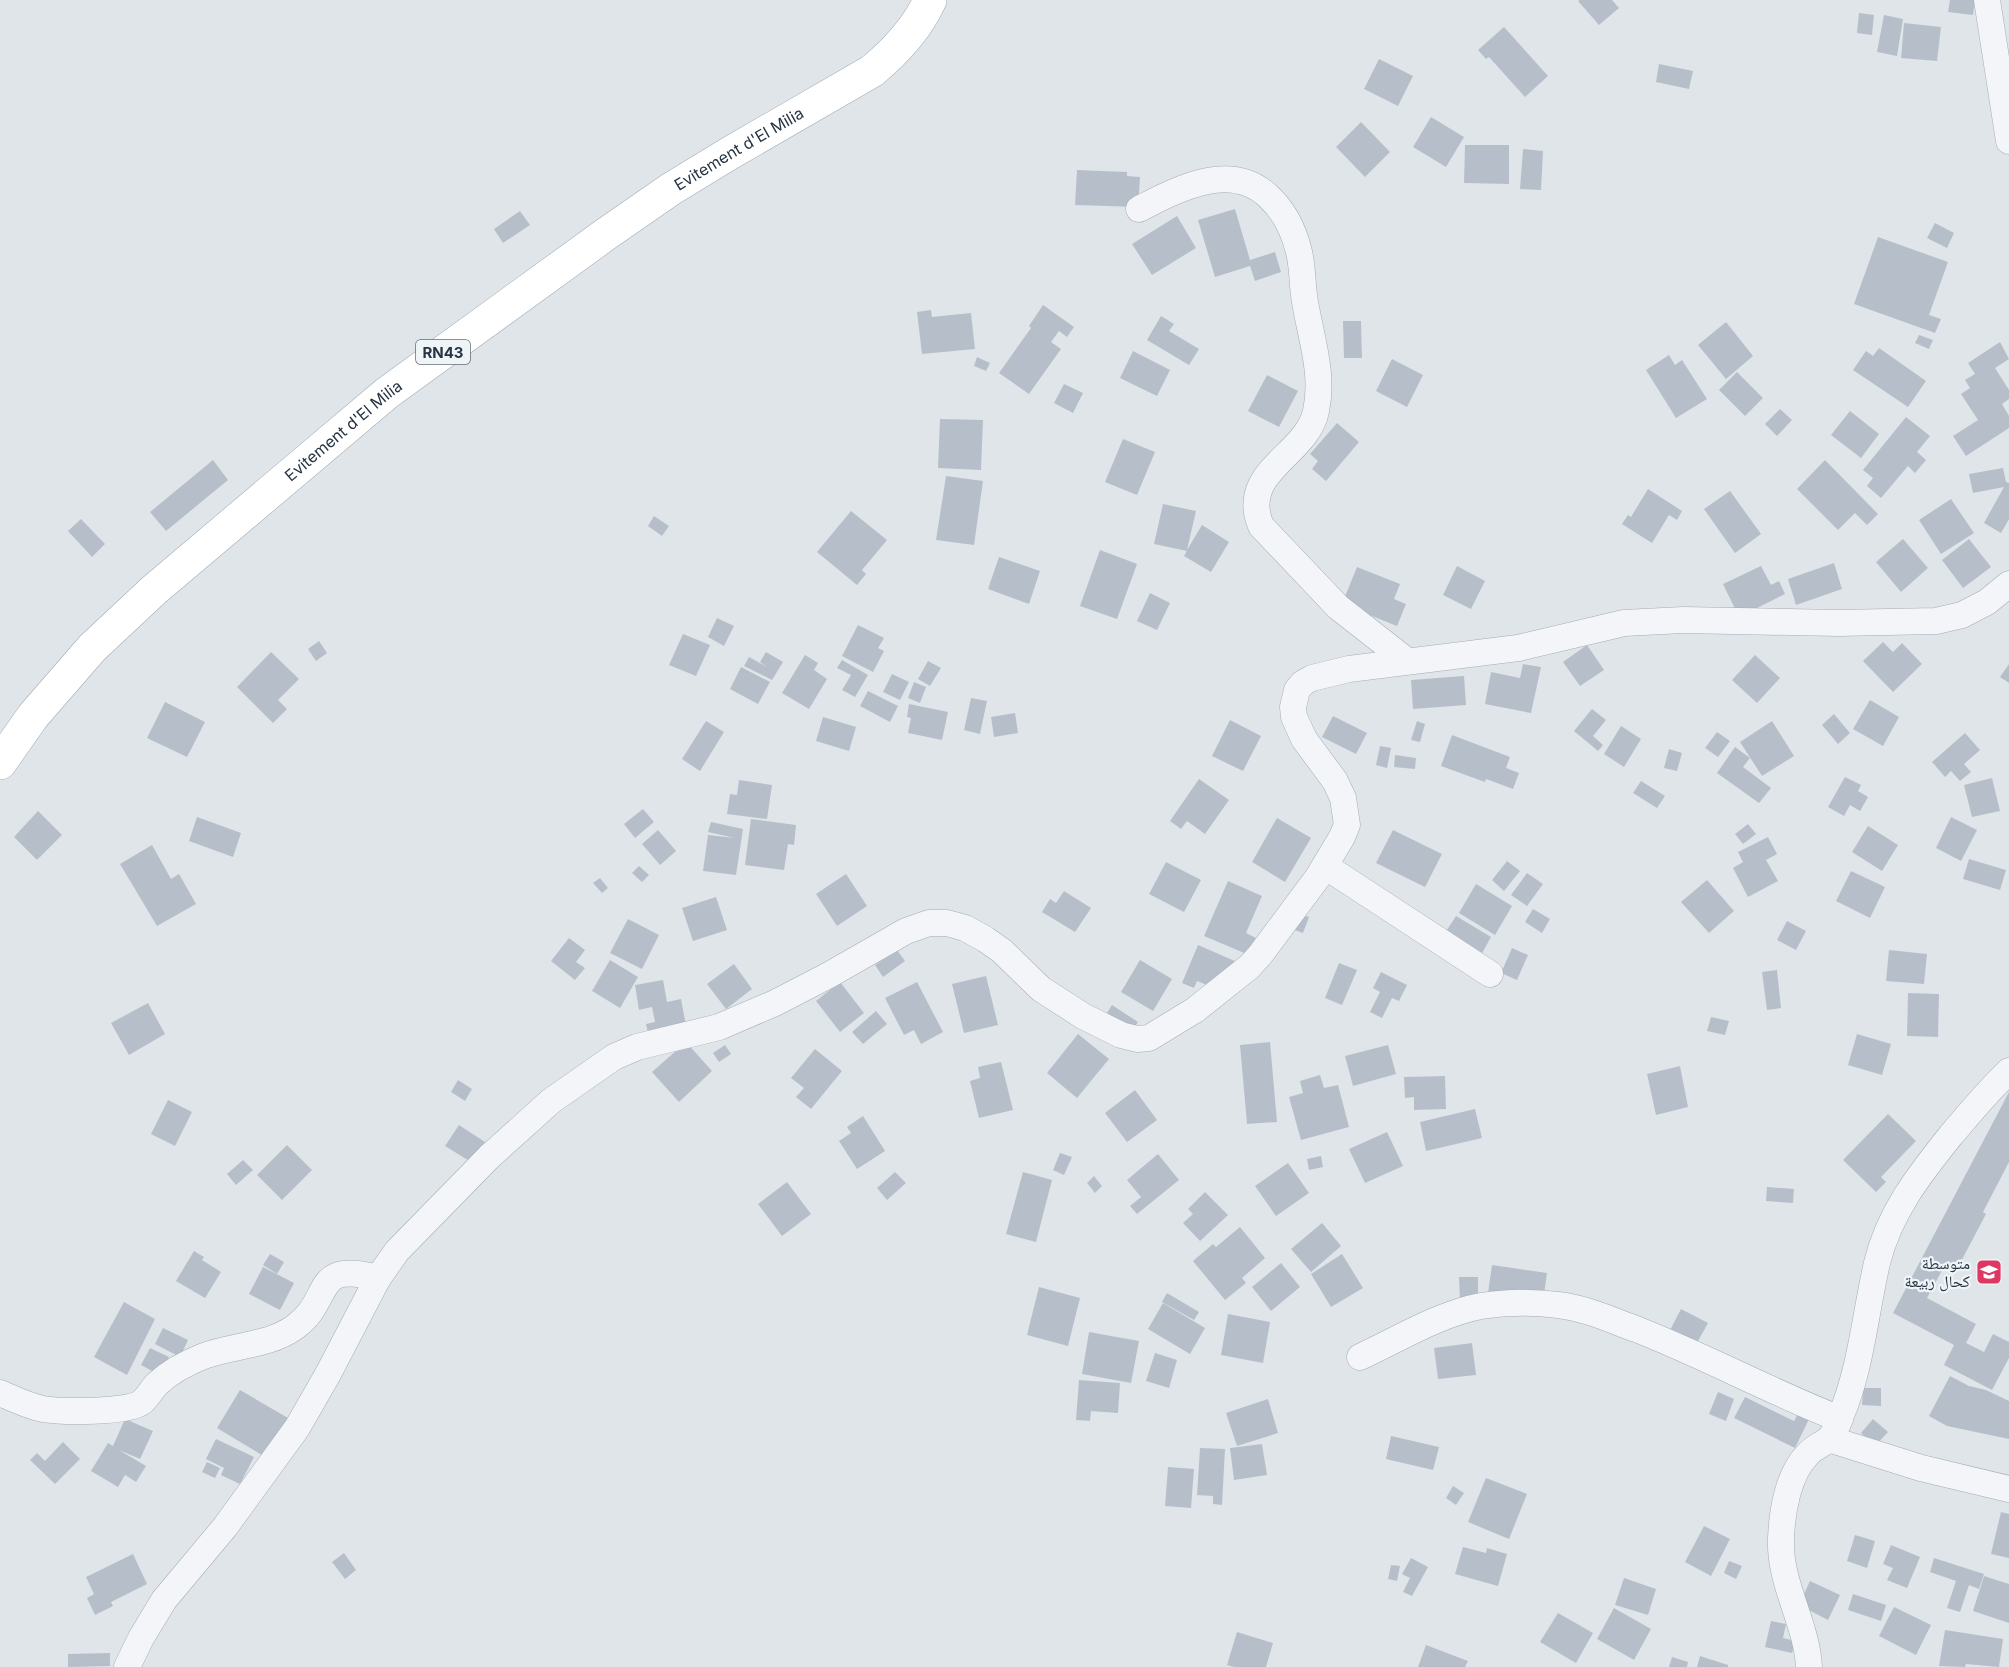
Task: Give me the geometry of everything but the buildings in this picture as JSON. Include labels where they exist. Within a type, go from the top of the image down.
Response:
[{"type":"main road","name":"Evitement d'El Milia","points":[[0,763],[33,716],[92,648],[154,590],[387,393],[671,189],[872,71],[893,54],[911,33],[930,0]]},
{"type":"street","points":[[1987,0],[2009,141]]},
{"type":"street","points":[[1139,209],[1202,182],[1234,178],[1252,184],[1263,191],[1284,213],[1300,255],[1304,300],[1319,378],[1319,398],[1316,414],[1303,439],[1268,473],[1257,498],[1255,510],[1257,518],[1261,526],[1338,608],[1407,661]]},
{"type":"street","points":[[127,1667],[164,1600],[225,1527],[297,1428],[378,1278],[397,1251],[489,1157],[551,1101],[590,1072],[629,1050],[719,1027],[775,1003],[906,931],[929,923],[956,926],[985,939],[1002,951],[1041,989],[1083,1016],[1103,1027],[1137,1039],[1149,1038],[1194,1010],[1249,967],[1325,866],[1347,825],[1347,811],[1335,781],[1298,729],[1293,707],[1294,697],[1304,683],[1312,678],[1349,669],[1518,648],[1624,623],[1683,620],[1838,623],[1936,621],[1962,615],[1987,602],[2009,584]]},
{"type":"street","points":[[1325,866],[1490,974]]},
{"type":"street","points":[[1809,1667],[1797,1615],[1787,1585],[1780,1540],[1789,1487],[1798,1467],[1808,1454],[1835,1429],[1861,1350],[1877,1262],[1900,1203],[1925,1167],[2009,1071]]},
{"type":"street","points":[[0,1393],[44,1409],[108,1410],[134,1407],[142,1402],[170,1372],[224,1350],[264,1341],[295,1328],[306,1317],[323,1288],[334,1275],[348,1272],[378,1278]]},
{"type":"street","points":[[1360,1357],[1459,1312],[1482,1306],[1557,1305],[1608,1318],[1683,1348],[1738,1375],[1835,1429],[1866,1452],[1981,1484],[2009,1489]]},
{"type":"place","name":"متوسطة كحال ربيعة","points":[[1989,1272]]}]
